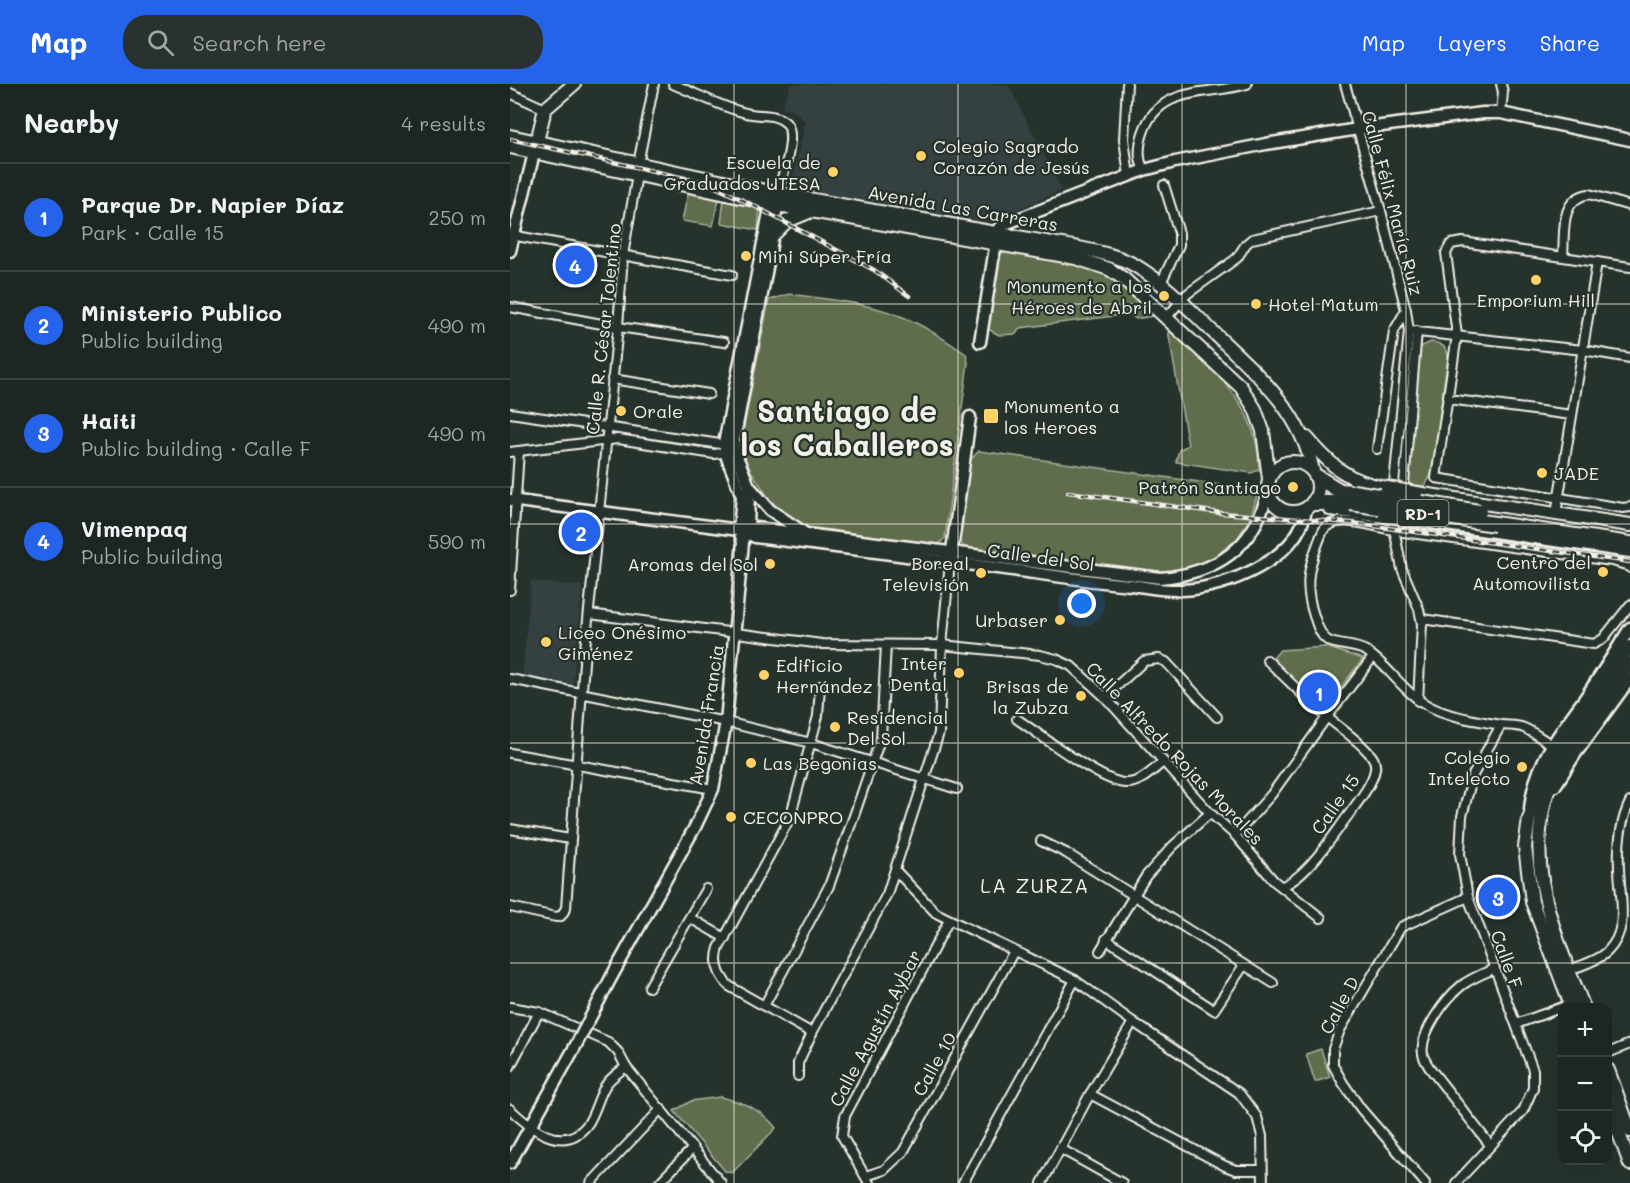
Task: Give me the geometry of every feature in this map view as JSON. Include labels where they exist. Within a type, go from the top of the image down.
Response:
[{"type":"highway","name":"RD-1","points":[[1315,474],[1340,490],[1630,535]]},
{"type":"highway","name":"RD-1","points":[[1309,506],[1353,492],[1627,550]]},
{"type":"main road","points":[[510,251],[544,109],[572,85]]},
{"type":"main road","points":[[980,342],[996,238],[1005,224],[1144,170],[1266,144],[1465,115],[1501,113],[1630,140]]},
{"type":"main road","name":"Avenida Las Carreras","points":[[510,136],[535,147],[775,199],[996,238],[1076,258],[1109,269],[1131,284],[1167,316],[1241,387],[1255,409],[1263,431],[1269,484]]},
{"type":"main road","name":"Avenida Las Carreras","points":[[510,147],[535,147]]},
{"type":"main road","name":"Avenida Las Carreras","points":[[775,199],[812,211],[1104,254],[1136,266],[1181,300],[1263,379],[1289,411],[1300,430],[1315,474]]},
{"type":"main road","points":[[730,448],[773,235],[775,199]]},
{"type":"main road","points":[[730,448],[775,199]]},
{"type":"main road","points":[[773,235],[787,221],[812,211]]},
{"type":"main road","points":[[951,557],[970,417]]},
{"type":"main road","points":[[1300,430],[1353,492],[1391,486],[1416,493],[1630,525]]},
{"type":"main road","name":"Avenida Francia","points":[[529,1127],[695,827],[713,789],[726,722],[749,486],[730,448]]},
{"type":"main road","name":"Avenida Francia","points":[[730,448],[742,496],[745,534]]},
{"type":"main road","points":[[1293,462],[1301,463],[1315,474],[1319,490],[1309,506],[1297,512],[1284,510],[1273,501],[1269,484],[1278,467],[1293,462]]},
{"type":"main road","name":"Calle del Sol","points":[[1103,577],[1160,578],[1186,576],[1206,570],[1227,558],[1244,542],[1258,516],[1269,484]]},
{"type":"main road","points":[[749,486],[777,516],[811,536]]},
{"type":"main road","name":"Calle del Sol","points":[[513,500],[745,534],[811,536],[1181,590],[1223,583],[1258,568],[1273,558],[1297,533],[1309,506]]},
{"type":"main road","points":[[1309,506],[1343,509],[1406,526],[1627,550]]},
{"type":"main road","name":"Calle del Sol","points":[[745,534],[755,537],[951,557]]},
{"type":"main road","points":[[1570,1003],[1532,902],[1525,847],[1535,779],[1551,744],[1588,693],[1630,628]]},
{"type":"main road","points":[[1529,819],[1553,757],[1630,647]]},
{"type":"main road","points":[[1582,1003],[1545,900],[1538,848],[1542,816],[1561,762],[1630,664]]},
{"type":"main road","points":[[1542,816],[1559,778],[1630,679]]},
{"type":"main road","points":[[1612,1081],[1630,1131]]},
{"type":"main road","points":[[1611,1111],[1630,1164]]},
{"type":"main road","points":[[510,1163],[529,1127]]},
{"type":"street","name":"Calle R. César Tolentino","points":[[510,907],[550,917],[561,916],[566,908],[589,615],[623,255],[654,84]]},
{"type":"street","points":[[673,84],[748,114],[773,116],[785,122],[790,129],[791,138],[775,199]]},
{"type":"street","points":[[1127,84],[1124,139],[1129,176]]},
{"type":"street","points":[[1144,170],[1140,153],[1141,141],[1149,118],[1156,110],[1176,97],[1190,92],[1247,84]]},
{"type":"street","name":"Calle Félix María Ruiz","points":[[1345,84],[1413,331]]},
{"type":"street","points":[[1501,113],[1504,85]]},
{"type":"street","points":[[510,93],[544,109]]},
{"type":"street","points":[[1161,283],[1179,245],[1179,233],[1164,186]]},
{"type":"street","points":[[1563,256],[1567,209],[1573,201],[1589,194],[1630,206]]},
{"type":"street","points":[[1167,316],[1181,300],[1237,258],[1252,239],[1381,211]]},
{"type":"street","points":[[512,235],[732,275]]},
{"type":"street","points":[[1630,267],[1458,242],[1451,244],[1446,253],[1457,335],[1436,478],[1623,508],[1630,507]]},
{"type":"street","points":[[1556,514],[1597,262]]},
{"type":"street","points":[[510,307],[618,327],[724,342]]},
{"type":"street","points":[[1377,449],[1394,332],[1406,310]]},
{"type":"street","points":[[1413,331],[1583,350],[1630,358]]},
{"type":"street","points":[[1404,484],[1413,331]]},
{"type":"street","points":[[1391,486],[1413,331]]},
{"type":"street","points":[[612,379],[709,394]]},
{"type":"street","points":[[1448,399],[1572,415]]},
{"type":"street","points":[[510,413],[730,448]]},
{"type":"street","points":[[510,452],[607,440],[629,441],[714,454],[730,448]]},
{"type":"street","points":[[510,590],[513,500],[519,451]]},
{"type":"street","points":[[1418,701],[1422,619],[1405,579],[1390,523],[1336,521],[1324,529],[1307,578],[1310,604],[1319,630],[1327,640],[1355,646],[1373,657],[1407,693],[1418,701],[1436,710],[1522,727],[1551,744]]},
{"type":"street","points":[[1398,549],[1406,526],[1620,562],[1630,568]]},
{"type":"street","points":[[1568,555],[1570,542]]},
{"type":"street","points":[[798,1076],[798,1063],[812,1033],[884,901],[896,871],[939,734],[942,645],[951,557]]},
{"type":"street","points":[[1422,619],[1594,644],[1604,639],[1630,605]]},
{"type":"street","name":"Calle Alfredo Rojas Morales","points":[[589,615],[822,644],[942,645],[1048,656],[1071,666],[1105,697],[1210,813],[1235,835],[1274,881],[1321,918]]},
{"type":"street","points":[[764,1006],[829,886],[881,737],[886,645]]},
{"type":"street","points":[[1235,835],[1271,795],[1373,657]]},
{"type":"street","points":[[1105,697],[1144,661],[1159,659],[1166,662],[1217,717]]},
{"type":"street","name":"Calle 15","points":[[1267,660],[1327,717],[1368,751],[1376,768],[1362,794],[1335,833],[1303,872],[1282,886]]},
{"type":"street","points":[[510,679],[726,722],[811,743],[957,789]]},
{"type":"street","points":[[812,1033],[729,986],[722,979],[716,964],[719,948],[790,819],[818,716],[820,686]]},
{"type":"street","points":[[1017,719],[1064,751],[1117,782],[1129,783],[1142,778],[1163,762]]},
{"type":"street","name":"Calle F","points":[[1456,1183],[1523,1111],[1533,1088],[1533,1070],[1468,897],[1460,854],[1462,816],[1473,775],[1502,724]]},
{"type":"street","points":[[510,753],[713,789]]},
{"type":"street","points":[[1570,970],[1606,954],[1621,932],[1624,915],[1619,870],[1620,838],[1630,802]]},
{"type":"street","points":[[1100,951],[1153,868],[1173,846],[1210,813]]},
{"type":"street","points":[[510,829],[570,839]]},
{"type":"street","points":[[1041,841],[1066,853],[1273,983]]},
{"type":"street","points":[[1619,870],[1630,870]]},
{"type":"street","points":[[896,871],[936,913],[1075,980],[1239,1093],[1257,1117],[1262,1136],[1263,1183]]},
{"type":"street","points":[[649,987],[706,889]]},
{"type":"street","name":"Calle D","points":[[1425,1183],[1361,1109],[1343,1083],[1334,1065],[1333,1049],[1340,1030],[1401,927],[1468,897]]},
{"type":"street","points":[[690,918],[725,938]]},
{"type":"street","name":"Calle Agustín Aybar","points":[[868,1179],[842,1136],[844,1116],[949,920]]},
{"type":"street","points":[[1106,939],[1214,1010],[1244,965]]},
{"type":"street","name":"Calle 10","points":[[868,1179],[884,1170],[903,1152],[1014,951]]},
{"type":"street","points":[[1490,1145],[1433,1074],[1423,1054],[1423,1045],[1429,1028],[1449,998],[1471,979],[1494,969]]},
{"type":"street","points":[[963,1183],[1075,980]]},
{"type":"street","points":[[510,1007],[539,1012],[608,1042],[721,1183]]},
{"type":"street","points":[[1516,1024],[1558,1010]]},
{"type":"street","points":[[510,1067],[539,1012]]},
{"type":"street","points":[[1042,1183],[1090,1094],[1133,1022]]},
{"type":"street","points":[[1612,1051],[1630,1044]]},
{"type":"street","points":[[510,1109],[529,1127],[555,1139],[566,1138],[587,1125],[606,1085],[626,1066]]},
{"type":"street","points":[[1090,1094],[1225,1166],[1236,1170],[1263,1170]]},
{"type":"street","points":[[591,1183],[661,1109]]},
{"type":"street","points":[[659,1183],[693,1148]]},
{"type":"street","points":[[1061,1149],[1122,1183]]},
{"type":"shaded area","name":"Colegio Sagrado Corazón de Jesús","points":[[791,84],[1008,84],[1062,190],[992,221],[973,222],[790,191],[805,122],[798,114],[782,106]]},
{"type":"shaded area","points":[[531,581],[582,586],[573,684],[522,679]]},
{"type":"green space","points":[[688,193],[719,199],[713,226],[682,221]]},
{"type":"green space","points":[[724,199],[760,205],[758,230],[721,223]]},
{"type":"green space","points":[[1000,252],[1075,264],[1100,272],[1117,281],[1148,308],[1153,316],[1136,319],[1130,314],[1020,328],[1016,334],[999,335],[988,329]]},
{"type":"green space","points":[[790,294],[855,303],[892,313],[940,336],[966,354],[968,362],[945,538],[938,545],[808,527],[787,517],[772,503],[747,465],[741,441],[769,300]]},
{"type":"green space","points":[[1168,330],[1217,374],[1242,407],[1251,425],[1257,446],[1259,470],[1251,473],[1176,462],[1179,450],[1188,445]]},
{"type":"green space","points":[[1431,342],[1443,346],[1448,357],[1431,475],[1425,486],[1407,484],[1419,350]]},
{"type":"green space","points":[[979,451],[1249,489],[1257,495],[1251,517],[1237,539],[1209,561],[1183,572],[1155,571],[964,548],[959,539],[970,460]]},
{"type":"green space","points":[[1326,647],[1363,659],[1323,710],[1277,673],[1274,657],[1280,650]]},
{"type":"green space","points":[[1321,1049],[1330,1077],[1315,1082],[1306,1054]]},
{"type":"green space","points":[[720,1097],[751,1107],[776,1128],[732,1173],[725,1171],[674,1111],[691,1101]]},
{"type":"railway","points":[[510,139],[707,183],[874,270],[909,296]]},
{"type":"railway","points":[[1068,492],[1221,513],[1352,523],[1630,562]]},
{"type":"place","name":"Colegio Sagrado Corazón de Jesús","points":[[921,156]]},
{"type":"place","name":"Escuela de Graduados UTESA","points":[[833,172]]},
{"type":"place","name":"Mini Súper Fría","points":[[746,256]]},
{"type":"place","name":"Vimenpaq","points":[[575,265]]},
{"type":"place","name":"Emporium Hill","points":[[1536,280]]},
{"type":"place","name":"Monumento a los Héroes de Abril","points":[[1164,296]]},
{"type":"place","name":"Hotel Matum","points":[[1256,304]]},
{"type":"place","name":"Orale","points":[[621,411]]},
{"type":"place","name":"Monumento a los Heroes","points":[[991,416]]},
{"type":"place","name":"JADE","points":[[1542,473]]},
{"type":"place","name":"Patrón Santiago","points":[[1293,487]]},
{"type":"place","name":"Ministerio Publico","points":[[581,532]]},
{"type":"place","name":"Aromas del Sol","points":[[770,564]]},
{"type":"place","name":"Centro del Automovilista","points":[[1603,572]]},
{"type":"place","name":"Boreal Televisión","points":[[981,573]]},
{"type":"place","name":"Urbaser","points":[[1060,620]]},
{"type":"place","name":"Liceo Onésimo Giménez","points":[[546,642]]},
{"type":"place","name":"Inter Dental","points":[[959,673]]},
{"type":"place","name":"Edificio Hernández","points":[[764,675]]},
{"type":"place","name":"Parque Dr. Napier Díaz","points":[[1319,692]]},
{"type":"place","name":"Brisas de la Zubza","points":[[1081,696]]},
{"type":"place","name":"Residencial Del Sol","points":[[835,727]]},
{"type":"place","name":"Las Begonias","points":[[751,763]]},
{"type":"place","name":"Colegio Intelecto","points":[[1522,767]]},
{"type":"place","name":"CECONPRO","points":[[731,817]]},
{"type":"place","name":"Haiti","points":[[1498,897]]},
{"type":"district","name":"Santiago de los Caballeros","points":[[847,427]]},
{"type":"district","name":"LA ZURZA","points":[[1035,885]]}]
